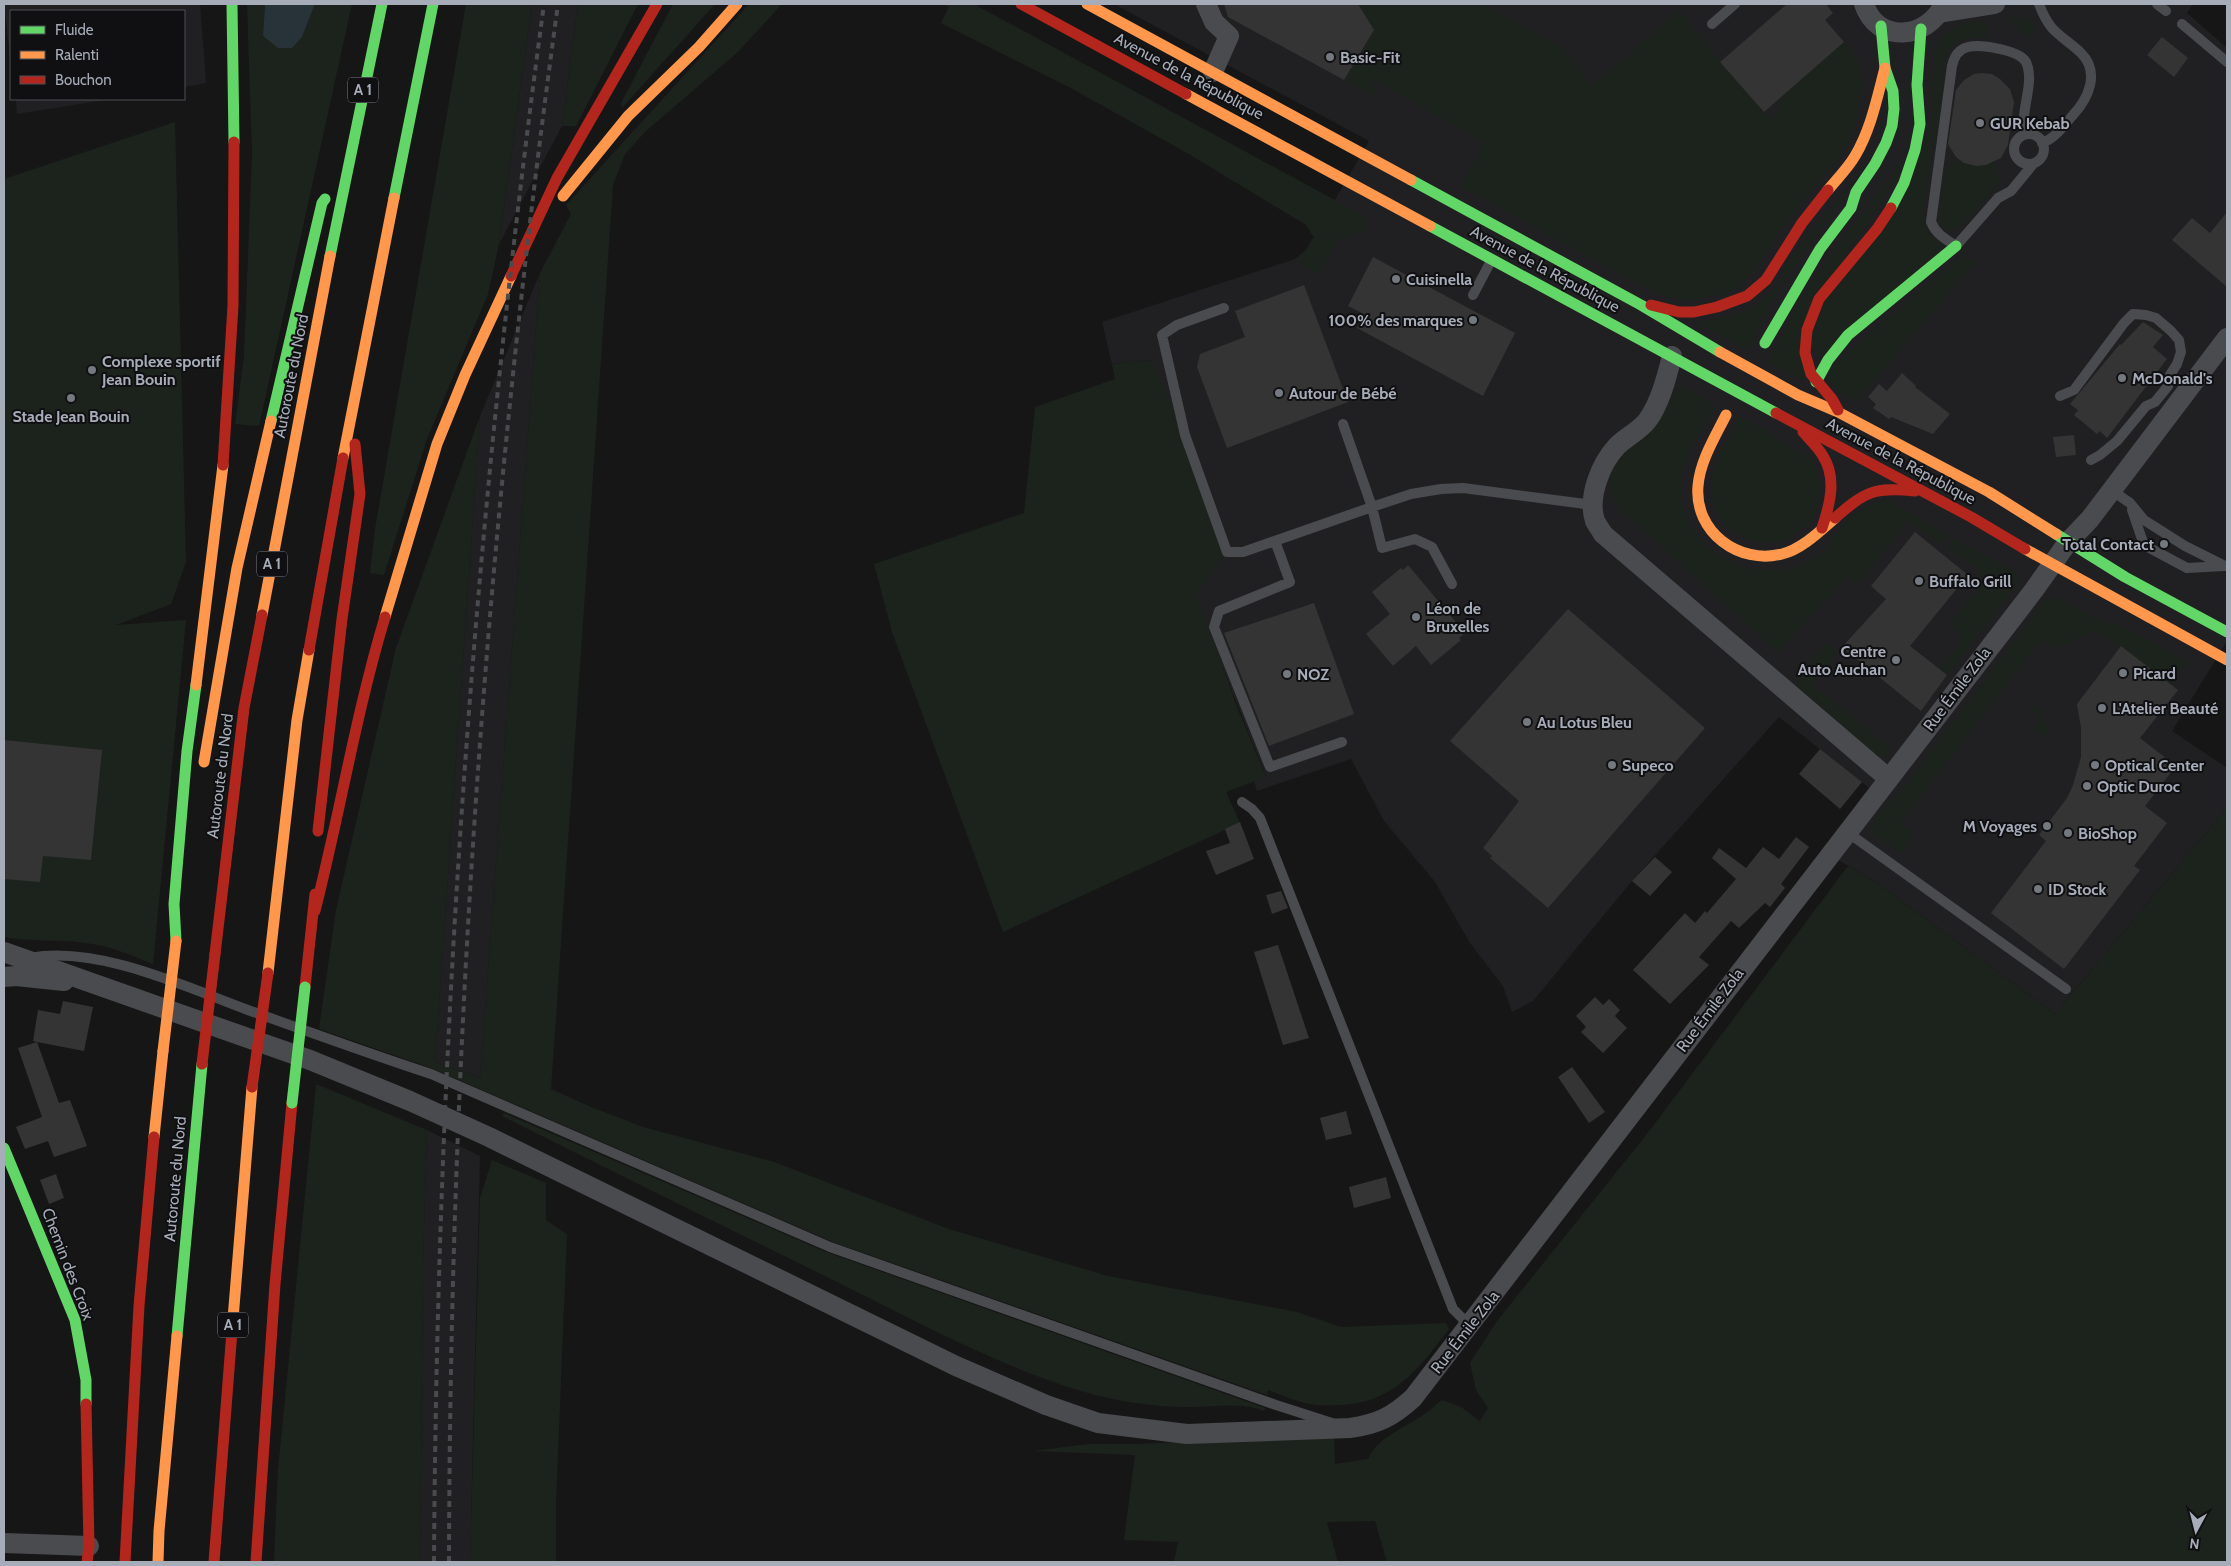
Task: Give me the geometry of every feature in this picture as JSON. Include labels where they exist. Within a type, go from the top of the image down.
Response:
[{"type":"main road","points":[[176,941],[174,904],[187,751],[222,485],[233,315],[234,100],[232,4]]},
{"type":"main road","name":"Autoroute du Nord","points":[[158,1562],[159,1531],[202,1064],[244,708],[345,175],[382,4]]},
{"type":"main road","name":"A 1","points":[[214,1562],[252,1087],[268,972],[297,720],[352,408],[433,4]]},
{"type":"main road","points":[[315,911],[333,840],[370,669],[424,482],[465,375],[557,178],[657,4]]},
{"type":"main road","points":[[521,254],[567,191],[628,116],[699,47],[737,4]]},
{"type":"main road","name":"Avenue de la République","points":[[1021,4],[1799,426],[1977,520],[2053,565],[2227,660]]},
{"type":"main road","name":"Avenue de la République","points":[[1087,4],[1641,305],[1684,332],[1798,395],[1838,412],[1989,492],[2125,577],[2227,632]]},
{"type":"main road","points":[[1765,343],[1788,300],[1820,249],[1851,208],[1856,192],[1875,164],[1892,126],[1893,91],[1885,68],[1881,26]]},
{"type":"main road","points":[[1838,412],[1835,401],[1816,382],[1808,370],[1805,346],[1812,312],[1829,285],[1877,229],[1898,198],[1910,167],[1920,124],[1917,85],[1921,29]]},
{"type":"main road","points":[[1641,305],[1679,312],[1694,312],[1731,302],[1758,288],[1774,270],[1802,224],[1854,158],[1872,118],[1885,68]]},
{"type":"main road","points":[[1908,124],[1917,85]]},
{"type":"main road","points":[[202,772],[237,568],[322,203],[345,175]]},
{"type":"main road","points":[[1851,208],[1864,201]]},
{"type":"main road","points":[[1816,382],[1828,360],[1848,335],[1956,246]]},
{"type":"main road","points":[[256,1562],[274,1293],[292,1103],[315,911],[317,851],[342,619],[360,494],[352,408]]},
{"type":"main road","points":[[1726,416],[1704,458],[1699,474],[1699,507],[1708,527],[1714,534],[1733,549],[1743,553],[1768,558],[1790,552],[1804,545],[1852,502],[1875,490],[1883,488],[1922,491]]},
{"type":"main road","points":[[1799,426],[1825,459],[1830,476],[1831,491],[1822,528]]},
{"type":"main road","points":[[125,1562],[131,1415],[153,1140],[176,941],[187,894]]},
{"type":"main road","name":"Chemin des Croix","points":[[4,1148],[75,1320],[86,1380],[88,1554]]},
{"type":"street","points":[[1206,4],[1214,22],[1229,36],[1213,72]]},
{"type":"street","points":[[1864,4],[1871,18],[1881,26],[1900,32],[1921,29],[1931,23],[1941,9],[1995,4]]},
{"type":"street","name":"Rue Émile Zola","points":[[81,981],[112,990],[310,1060],[410,1101],[489,1136],[956,1366],[1046,1405],[1098,1423],[1186,1434],[1367,1426],[1387,1419],[1413,1398],[1470,1326],[2053,565],[2068,542],[2090,519],[2227,338]]},
{"type":"street","points":[[1672,356],[1656,402],[1647,420],[1618,445],[1607,458],[1598,480],[1593,505],[1596,522],[1604,534],[1889,780]]},
{"type":"street","points":[[4,952],[81,981]]},
{"type":"street","points":[[4,977],[16,976],[81,981]]},
{"type":"street","points":[[4,1543],[88,1554]]},
{"type":"lane","points":[[1712,24],[1735,4]]},
{"type":"lane","points":[[2039,4],[2052,28],[2083,55],[2089,67],[2091,82],[2089,93],[2080,107],[2051,140],[2042,143]]},
{"type":"lane","points":[[2157,4],[2166,11]]},
{"type":"lane","points":[[2182,24],[2227,62]]},
{"type":"lane","points":[[2027,134],[2024,121],[2029,74],[2025,61],[2018,54],[2009,50],[1969,46],[1960,51],[1954,57],[1952,66],[1931,222],[1939,236],[1956,246],[1998,198],[2011,191],[2042,155],[2042,143],[2033,135],[2027,134],[2016,141],[2014,152],[2021,162],[2034,163]]},
{"type":"lane","points":[[1473,295],[1492,260]]},
{"type":"lane","points":[[1224,308],[1177,325],[1162,335],[1185,435],[1227,552],[1243,552],[1411,494],[1441,489],[1456,488],[1593,505]]},
{"type":"lane","points":[[2060,396],[2074,390],[2124,323],[2133,314],[2156,318],[2179,340],[2181,352],[2177,364],[2170,375],[2168,386],[2155,402],[2146,406],[2117,440],[2100,455],[2091,460]]},
{"type":"lane","points":[[1343,424],[1372,507],[1382,548],[1415,539],[1432,547],[1452,584]]},
{"type":"lane","points":[[2111,490],[2130,503],[2144,520],[2185,546],[2225,566],[2187,568],[2144,545],[2130,503]]},
{"type":"lane","points":[[1275,541],[1290,582],[1219,611],[1214,627],[1270,767],[1342,742]]},
{"type":"lane","points":[[1242,802],[1260,818],[1454,1309],[1470,1326]]},
{"type":"lane","points":[[1847,832],[2066,990]]},
{"type":"lane","points":[[24,959],[46,955],[88,958],[149,974],[369,1054],[431,1074],[830,1247],[1276,1406],[1350,1428]]},
{"type":"shaded area","points":[[4,4],[200,4],[206,83],[185,87],[185,10],[10,10],[10,55]]},
{"type":"shaded area","points":[[247,4],[265,4],[263,37],[302,37],[315,4],[352,4],[259,426],[235,424],[244,357],[252,153]]},
{"type":"shaded area","points":[[265,4],[315,4],[302,37],[292,48],[278,48],[263,36]]},
{"type":"shaded area","points":[[466,4],[532,4],[499,244],[488,294],[427,439],[384,575],[370,573],[375,529]]},
{"type":"shaded area","points":[[532,4],[578,4],[562,126],[499,244]]},
{"type":"shaded area","points":[[578,4],[638,4],[576,126],[562,126]]},
{"type":"shaded area","points":[[673,4],[715,4],[623,107],[620,105]]},
{"type":"shaded area","points":[[749,4],[782,4],[738,52],[646,131],[625,154],[613,185],[551,1089],[643,1127],[774,1162],[949,1229],[1108,1276],[1297,1312],[1341,1327],[1446,1323],[1449,1329],[1415,1370],[1390,1391],[1375,1398],[1359,1403],[1320,1405],[1309,1404],[1268,1390],[1267,1395],[833,1242],[431,1068],[319,1029],[336,910],[396,648],[480,416],[435,1062],[480,1078],[540,273],[571,214],[566,205]]},
{"type":"shaded area","points":[[944,4],[974,4],[1366,217],[1365,231],[1337,240],[1318,275],[1295,259],[1306,250],[1314,238],[1306,225],[1187,153],[1069,87],[941,23],[949,7]]},
{"type":"shaded area","points":[[1114,4],[2193,4],[2187,13],[2227,48],[2227,641],[2172,731],[2227,768],[2227,808],[2055,1014],[1877,883],[1830,855],[1877,794],[1779,717],[1632,881],[1533,1001],[1512,1012],[1503,986],[1470,943],[1435,882],[1384,821],[1351,759],[1257,791],[1254,781],[1266,776],[1193,594],[1150,360],[1112,364],[1102,322],[1295,259],[1306,250],[1369,141]]},
{"type":"shaded area","points":[[1358,4],[1482,4],[1563,48],[1592,86],[1679,10],[1722,64],[1770,119],[1780,110],[1775,102],[1844,42],[1859,63],[1862,86],[1858,113],[1852,136],[1841,156],[1803,200],[1755,269],[1739,287],[1723,295],[1686,300],[1667,297],[1649,290],[1461,187],[1484,142],[1372,79],[1377,97],[1344,80],[1374,30]]},
{"type":"shaded area","points":[[2026,17],[2036,27],[2027,37],[2006,19]]},
{"type":"shaded area","points":[[1984,21],[1989,28],[1987,38],[1971,38],[1957,42],[1946,55],[1944,65],[1940,107],[1922,213],[1928,232],[1943,246],[1821,357],[1813,342],[1816,323],[1930,135],[1935,48],[1940,39],[1960,23]]},
{"type":"shaded area","points":[[16,100],[105,100],[17,114]]},
{"type":"shaded area","name":"Complexe sportif Jean Bouin","points":[[175,122],[186,562],[171,604],[116,625],[186,620],[153,964],[120,951],[95,944],[4,937],[4,179]]},
{"type":"shaded area","points":[[1956,157],[1974,165],[1994,162],[2000,181],[1969,218],[1950,230],[1943,228],[1938,218],[1945,171]]},
{"type":"shaded area","points":[[1901,162],[1905,164],[1847,254],[1802,381],[1768,362],[1819,272]]},
{"type":"shaded area","points":[[1866,166],[1785,279],[1746,350],[1696,323],[1741,312],[1760,303],[1770,294],[1778,283],[1790,258]]},
{"type":"shaded area","points":[[1960,256],[1976,262],[1856,402],[1839,392],[1826,379],[1834,365]]},
{"type":"shaded area","points":[[540,273],[480,1078],[435,1062],[480,416]]},
{"type":"shaded area","points":[[1150,360],[1185,435],[1227,552],[1196,593],[1237,707],[1266,777],[1226,792],[1240,823],[1003,932],[892,632],[874,564],[1024,513],[1035,407],[1115,379],[1112,364]]},
{"type":"shaded area","points":[[1681,386],[1715,405],[1689,454],[1682,475],[1681,485],[1683,507],[1691,526],[1703,543],[1719,556],[1738,565],[1759,570],[1780,570],[1801,565],[1811,561],[1825,549],[1845,522],[1852,516],[1886,499],[1948,535],[1941,544],[1908,521],[1862,580],[1856,584],[1847,577],[1778,652],[1623,512],[1612,496],[1610,482],[1614,467],[1619,459],[1658,422],[1673,394]]},
{"type":"shaded area","points":[[1740,417],[1777,437],[1804,457],[1813,461],[1815,466],[1819,482],[1817,510],[1810,522],[1788,539],[1772,543],[1758,542],[1745,538],[1724,522],[1716,511],[1712,498],[1712,475],[1722,449]]},
{"type":"shaded area","points":[[1954,539],[2018,574],[2019,582],[1947,675],[1939,669],[1964,638],[1949,624],[1981,586],[1980,571],[1947,548]]},
{"type":"shaded area","points":[[2050,598],[2057,598],[2108,625],[2112,621],[2188,661],[2171,685],[2096,630],[2055,649],[2041,640],[1900,823],[1911,832],[1908,837],[1912,840],[1902,853],[1875,836],[1872,830],[1879,815],[1898,795],[2043,603]]},
{"type":"shaded area","points":[[1826,643],[1837,653],[1811,684],[1891,748],[1884,758],[1873,753],[1795,684],[1801,672]]},
{"type":"shaded area","points":[[2038,702],[2049,741],[2033,730],[2042,719],[2031,710]]},
{"type":"shaded area","points":[[2227,808],[2227,1562],[1387,1562],[1375,1521],[1327,1522],[1338,1562],[1174,1562],[1178,1542],[1124,1540],[1135,1455],[1033,1451],[1089,1444],[1138,1444],[1334,1435],[1335,1464],[1368,1459],[1383,1440],[1420,1417],[1442,1400],[1461,1407],[1480,1421],[1488,1408],[1476,1390],[1470,1363],[1497,1321],[1647,1134],[1848,866],[1877,883],[2055,1014]]},
{"type":"shaded area","points":[[316,1084],[427,1130],[423,1263],[420,1562],[274,1562],[278,1469]]},
{"type":"shaded area","points":[[504,1113],[826,1252],[1265,1408],[1264,1411],[1237,1406],[1175,1407],[1128,1402],[1083,1392],[1038,1376],[978,1351],[920,1323],[502,1116]]},
{"type":"shaded area","points":[[427,1130],[480,1156],[470,1562],[420,1562],[423,1263]]},
{"type":"shaded area","points":[[492,1160],[546,1183],[546,1220],[567,1234],[556,1501],[556,1562],[470,1562],[480,1198]]},
{"type":"building","name":"Basic-Fit","points":[[1224,4],[1358,4],[1374,30],[1344,80],[1228,17]]},
{"type":"building","points":[[1787,4],[1826,4],[1833,13],[1825,20],[1844,42],[1764,112],[1720,62]]},
{"type":"building","points":[[2162,37],[2188,58],[2174,77],[2147,55]]},
{"type":"building","name":"GUR Kebab","points":[[1974,74],[1992,74],[2000,79],[2010,89],[2014,102],[2008,145],[2001,158],[1986,165],[1976,166],[1964,163],[1956,157],[1948,144],[1956,90],[1964,80]]},
{"type":"building","points":[[2227,212],[2227,287],[2172,240],[2192,218],[2210,233]]},
{"type":"building","points":[[1373,257],[1515,333],[1483,396],[1357,328],[1364,314],[1348,306]]},
{"type":"building","points":[[1304,285],[1348,402],[1227,448],[1197,367],[1200,354],[1245,337],[1235,311]]},
{"type":"building","name":"McDonald's","points":[[2143,322],[2163,335],[2153,347],[2167,359],[2107,438],[2100,431],[2097,434],[2074,415],[2078,410],[2070,404],[2120,344]]},
{"type":"building","points":[[1902,373],[1915,387],[1950,414],[1933,434],[1891,417],[1889,419],[1873,408],[1876,404],[1868,397],[1879,384],[1887,391]]},
{"type":"building","points":[[2074,435],[2076,455],[2056,457],[2053,437]]},
{"type":"building","points":[[1915,532],[1968,575],[1910,646],[1947,675],[1921,711],[1842,647],[1886,599],[1871,586]]},
{"type":"building","name":"Léon de Bruxelles","points":[[1408,565],[1465,633],[1459,638],[1461,640],[1431,665],[1416,646],[1393,666],[1366,634],[1390,614],[1372,592],[1401,568],[1403,570]]},
{"type":"building","name":"NOZ","points":[[1314,603],[1354,714],[1269,746],[1224,633]]},
{"type":"building","points":[[1568,609],[1705,728],[1548,908],[1490,858],[1492,856],[1483,848],[1519,801],[1450,741]]},
{"type":"building","points":[[2121,646],[2178,690],[2140,738],[2176,766],[2145,806],[2167,823],[2134,866],[2140,870],[2064,969],[1991,913],[2046,841],[2039,835],[2067,798],[2081,757],[2081,728],[2077,704]]},
{"type":"building","points":[[4,740],[102,750],[91,860],[43,856],[40,882],[4,879]]},
{"type":"building","points":[[1820,749],[1862,782],[1840,809],[1799,774]]},
{"type":"building","points":[[1240,822],[1254,859],[1216,875],[1206,851],[1230,843],[1225,829]]},
{"type":"building","points":[[1796,837],[1809,847],[1781,884],[1785,888],[1770,907],[1765,903],[1739,928],[1731,921],[1699,957],[1709,965],[1670,1004],[1633,970],[1685,913],[1695,923],[1705,911],[1707,913],[1736,879],[1712,858],[1719,848],[1746,868],[1763,847],[1779,859]]},
{"type":"building","points":[[1655,857],[1672,872],[1650,896],[1632,881]]},
{"type":"building","points":[[1281,891],[1288,908],[1272,914],[1266,895]]},
{"type":"building","points":[[1278,945],[1309,1038],[1283,1045],[1254,952]]},
{"type":"building","points":[[1595,997],[1603,1005],[1609,999],[1620,1010],[1615,1016],[1627,1028],[1603,1053],[1581,1032],[1586,1027],[1576,1016]]},
{"type":"building","points":[[63,1001],[93,1007],[84,1051],[33,1041],[38,1010],[60,1014]]},
{"type":"building","points":[[37,1042],[59,1103],[70,1100],[87,1146],[54,1157],[48,1141],[25,1149],[16,1127],[42,1117],[18,1048]]},
{"type":"building","points":[[1572,1067],[1605,1112],[1589,1123],[1558,1077]]},
{"type":"building","points":[[1346,1111],[1352,1134],[1326,1140],[1320,1118]]},
{"type":"building","points":[[56,1174],[64,1198],[49,1204],[40,1180]]},
{"type":"building","points":[[1386,1177],[1391,1198],[1354,1208],[1349,1187]]},
{"type":"railway","points":[[434,1562],[443,1171],[464,781],[479,586],[498,392],[519,198],[544,4]]},
{"type":"railway","points":[[449,1562],[456,1171],[477,781],[511,392],[558,4]]},
{"type":"traffic: fast","points":[[232,4],[234,142]]},
{"type":"traffic: fast","points":[[330,256],[382,4]]},
{"type":"traffic: fast","points":[[394,198],[433,4]]},
{"type":"traffic: fast","points":[[1765,343],[1820,249],[1851,208],[1856,192],[1875,164],[1886,143],[1892,126],[1894,109],[1893,91],[1885,68],[1881,26]]},
{"type":"traffic: fast","points":[[1891,208],[1904,183],[1915,150],[1920,124],[1917,85],[1921,29]]},
{"type":"traffic: fast","points":[[1411,180],[1641,305],[1720,352]]},
{"type":"traffic: fast","points":[[271,421],[322,203],[325,199]]},
{"type":"traffic: fast","points":[[1430,226],[1776,413]]},
{"type":"traffic: fast","points":[[1816,382],[1828,360],[1848,335],[1956,246]]},
{"type":"traffic: fast","points":[[2056,534],[2125,577],[2227,632]]},
{"type":"traffic: fast","points":[[176,941],[174,904],[187,751],[196,685]]},
{"type":"traffic: fast","points":[[292,1103],[305,987]]},
{"type":"traffic: fast","points":[[177,1336],[202,1064]]},
{"type":"traffic: fast","points":[[4,1148],[75,1320],[86,1380],[86,1404]]},
{"type":"traffic: slow","points":[[563,196],[628,116],[699,47],[737,4]]},
{"type":"traffic: slow","points":[[1087,4],[1411,180]]},
{"type":"traffic: slow","points":[[1828,190],[1849,165],[1861,146],[1873,113],[1885,68]]},
{"type":"traffic: slow","points":[[1186,94],[1430,226]]},
{"type":"traffic: slow","points":[[343,458],[394,198]]},
{"type":"traffic: slow","points":[[262,615],[330,256]]},
{"type":"traffic: slow","points":[[385,617],[437,444],[465,375],[511,276]]},
{"type":"traffic: slow","points":[[1720,352],[1798,395],[1838,412],[1989,492],[2056,534]]},
{"type":"traffic: slow","points":[[1726,415],[1705,458],[1699,477],[1699,503],[1703,518],[1711,531],[1735,549],[1750,554],[1766,556],[1782,554],[1797,548],[1835,518]]},
{"type":"traffic: slow","points":[[204,762],[237,568],[271,421]]},
{"type":"traffic: slow","points":[[196,685],[223,465]]},
{"type":"traffic: slow","points":[[2025,549],[2227,660]]},
{"type":"traffic: slow","points":[[268,973],[297,720],[309,650]]},
{"type":"traffic: slow","points":[[163,1051],[176,941]]},
{"type":"traffic: slow","points":[[154,1137],[163,1051]]},
{"type":"traffic: slow","points":[[232,1331],[252,1087]]},
{"type":"traffic: slow","points":[[158,1562],[159,1531],[177,1336]]},
{"type":"traffic: jam","points":[[511,276],[557,178],[657,4]]},
{"type":"traffic: jam","points":[[1021,4],[1186,94]]},
{"type":"traffic: jam","points":[[223,465],[233,306],[234,142]]},
{"type":"traffic: jam","points":[[1651,305],[1679,312],[1694,312],[1717,307],[1747,296],[1766,280],[1802,223],[1828,190]]},
{"type":"traffic: jam","points":[[1838,410],[1832,399],[1811,374],[1805,353],[1807,330],[1819,299],[1877,229],[1891,208]]},
{"type":"traffic: jam","points":[[1776,413],[1971,517],[2025,549]]},
{"type":"traffic: jam","points":[[1803,432],[1821,453],[1830,473],[1830,501],[1822,528]]},
{"type":"traffic: jam","points":[[318,831],[342,619],[360,494],[355,444]]},
{"type":"traffic: jam","points":[[309,650],[343,458]]},
{"type":"traffic: jam","points":[[1835,518],[1855,502],[1871,493],[1890,490],[1915,491]]},
{"type":"traffic: jam","points":[[215,954],[244,708],[262,615]]},
{"type":"traffic: jam","points":[[315,911],[365,690],[385,617]]},
{"type":"traffic: jam","points":[[305,987],[315,894]]},
{"type":"traffic: jam","points":[[202,1064],[215,954]]},
{"type":"traffic: jam","points":[[252,1087],[268,973]]},
{"type":"traffic: jam","points":[[256,1562],[275,1284],[292,1103]]},
{"type":"traffic: jam","points":[[125,1562],[139,1306],[154,1137]]},
{"type":"traffic: jam","points":[[214,1562],[232,1331]]},
{"type":"traffic: jam","points":[[86,1404],[89,1546],[87,1562]]},
{"type":"place","name":"Basic-Fit","points":[[1330,57]]},
{"type":"place","name":"GUR Kebab","points":[[1980,123]]},
{"type":"place","name":"Cuisinella","points":[[1396,279]]},
{"type":"place","name":"100% des marques","points":[[1473,320]]},
{"type":"place","name":"Complexe sportif Jean Bouin","points":[[92,370]]},
{"type":"place","name":"McDonald's","points":[[2122,378]]},
{"type":"place","name":"Autour de Bébé","points":[[1279,393]]},
{"type":"place","name":"Stade Jean Bouin","points":[[71,398]]},
{"type":"place","name":"Total Contact","points":[[2164,544]]},
{"type":"place","name":"Buffalo Grill","points":[[1919,581]]},
{"type":"place","name":"Léon de Bruxelles","points":[[1416,617]]},
{"type":"place","name":"Centre Auto Auchan","points":[[1896,660]]},
{"type":"place","name":"Picard","points":[[2123,673]]},
{"type":"place","name":"NOZ","points":[[1287,674]]},
{"type":"place","name":"L'Atelier Beauté","points":[[2102,708]]},
{"type":"place","name":"Au Lotus Bleu","points":[[1527,722]]},
{"type":"place","name":"Supeco","points":[[1612,765]]},
{"type":"place","name":"Optical Center","points":[[2095,765]]},
{"type":"place","name":"Optic Duroc","points":[[2087,786]]},
{"type":"place","name":"M Voyages","points":[[2047,826]]},
{"type":"place","name":"BioShop","points":[[2068,833]]},
{"type":"place","name":"ID Stock","points":[[2038,889]]}]
